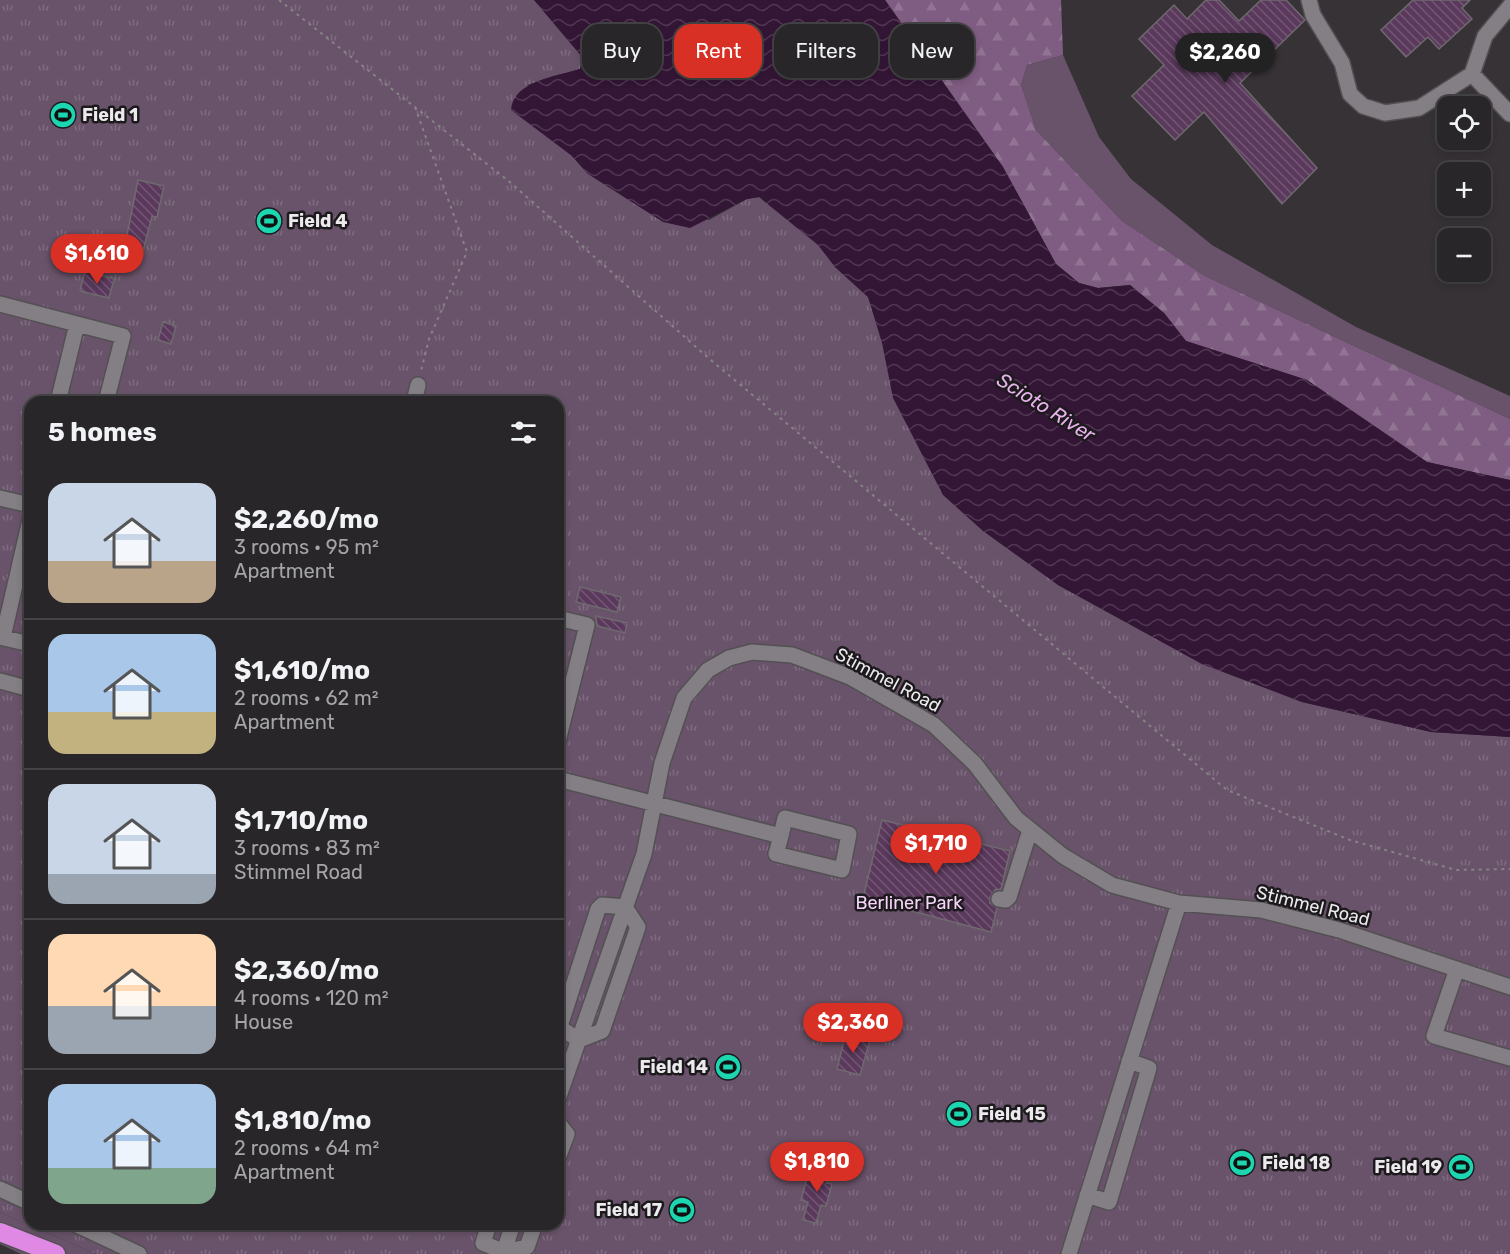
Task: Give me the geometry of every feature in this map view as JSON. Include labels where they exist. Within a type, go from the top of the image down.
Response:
[{"type":"highway","points":[[0,1232],[56,1254]]},
{"type":"street","points":[[1309,0],[1314,15],[1342,63],[1350,94],[1363,106],[1385,113],[1419,108],[1472,75],[1485,36],[1510,6]]},
{"type":"street","points":[[1472,75],[1510,114]]},
{"type":"street","points":[[0,304],[123,336],[108,396]]},
{"type":"street","points":[[59,396],[77,324]]},
{"type":"street","points":[[415,396],[418,385]]},
{"type":"street","points":[[0,498],[24,504]]},
{"type":"street","points":[[24,544],[1,637],[24,643]]},
{"type":"street","points":[[564,619],[587,625],[564,717]]},
{"type":"street","name":"Stimmel Road","points":[[564,1069],[579,1040],[644,854],[669,736],[684,698],[708,670],[729,658],[752,652],[792,654],[850,677],[934,725],[975,764],[1016,818],[1063,856],[1112,885],[1179,903],[1261,910],[1339,930],[1510,987]]},
{"type":"street","points":[[0,681],[24,687]]},
{"type":"street","points":[[564,780],[781,836]]},
{"type":"street","points":[[785,818],[849,834],[842,870],[776,854],[781,836],[785,818]]},
{"type":"street","points":[[999,899],[1006,900],[1010,897],[1030,830]]},
{"type":"street","points":[[1069,1254],[1179,903]]},
{"type":"street","points":[[564,1014],[598,909],[602,905],[625,908]]},
{"type":"street","points":[[1457,969],[1434,1036],[1510,1058]]},
{"type":"street","points":[[564,1030],[579,1040]]},
{"type":"street","points":[[1087,1194],[1109,1202],[1149,1068],[1129,1061]]},
{"type":"street","points":[[0,1189],[24,1200]]},
{"type":"street","points":[[88,1230],[139,1254]]},
{"type":"street","points":[[487,1230],[483,1244],[504,1253],[527,1247],[533,1230]]},
{"type":"street","points":[[504,1253],[511,1230]]},
{"type":"path","points":[[279,0],[511,183],[712,362],[1227,790],[1350,840],[1456,870],[1510,869]]},
{"type":"path","points":[[415,106],[467,252],[429,339],[418,385]]},
{"type":"green space","name":"Berliner Park","points":[[0,0],[534,0],[582,57],[582,62],[580,69],[527,85],[572,156],[588,174],[709,220],[747,199],[760,197],[819,245],[835,267],[868,297],[919,448],[943,494],[1058,585],[1202,664],[1302,702],[1431,732],[1510,737],[1510,1254],[96,1254],[41,1230],[564,1230],[564,396],[24,396],[24,1222],[0,1212]]},
{"type":"green space","points":[[885,0],[1061,0],[1063,55],[1027,65],[1021,85],[1036,130],[1122,221],[1205,276],[1510,419],[1510,480],[1427,462],[1307,380],[1186,341],[1164,313],[1130,285],[1098,288],[1079,283],[1056,264],[1003,167],[940,78],[974,78],[974,24],[902,24]]},
{"type":"green space","points":[[1063,55],[1099,137],[1131,179],[1212,245],[1356,327],[1510,396],[1510,419],[1205,276],[1122,221],[1036,130],[1021,85],[1027,65]]},
{"type":"green space","points":[[0,1212],[24,1222],[24,1230],[41,1230],[96,1254],[21,1254],[0,1244]]},
{"type":"water","name":"Scioto River","points":[[534,0],[885,0],[902,24],[890,24],[890,78],[940,78],[1003,167],[1056,264],[1079,283],[1098,288],[1130,285],[1164,313],[1186,341],[1307,380],[1427,462],[1510,480],[1510,737],[1431,732],[1302,702],[1202,664],[1058,585],[983,531],[943,495],[893,398],[882,343],[868,297],[835,267],[818,245],[759,197],[747,199],[690,228],[663,222],[588,174],[572,156],[511,110],[519,92],[538,81],[580,69],[582,62],[582,78],[662,78],[662,24],[582,24],[582,57]]},
{"type":"building","points":[[1206,0],[1219,0],[1239,21],[1261,0],[1286,0],[1305,20],[1240,83],[1317,168],[1282,204],[1204,112],[1175,140],[1132,96],[1164,65],[1139,39],[1174,5],[1187,19]]},
{"type":"building","points":[[1413,0],[1470,0],[1462,8],[1472,19],[1439,49],[1428,37],[1406,57],[1381,30]]},
{"type":"building","points":[[138,180],[164,186],[157,217],[152,216],[142,255],[124,250]]},
{"type":"building","points":[[85,271],[114,279],[109,298],[80,291]]},
{"type":"building","points":[[163,322],[176,326],[171,344],[158,340]]},
{"type":"building","points":[[580,587],[621,597],[617,612],[576,602]]},
{"type":"building","points":[[596,616],[627,623],[625,633],[597,626]]},
{"type":"building","points":[[882,820],[1010,851],[1001,889],[995,890],[990,897],[990,903],[997,908],[991,932],[863,898]]},
{"type":"building","points":[[846,1033],[870,1040],[860,1075],[837,1069]]},
{"type":"building","points":[[818,1162],[831,1165],[826,1183],[832,1184],[826,1206],[821,1205],[816,1223],[803,1220],[808,1202],[801,1200],[807,1178],[814,1180]]},
{"type":"place","name":"Field 1","points":[[63,115]]},
{"type":"place","name":"Field 4","points":[[269,221]]},
{"type":"place","name":"Field 14","points":[[728,1067]]},
{"type":"place","name":"Field 15","points":[[959,1114]]},
{"type":"place","name":"Field 18","points":[[1242,1163]]},
{"type":"place","name":"Field 19","points":[[1461,1167]]},
{"type":"place","name":"Field 17","points":[[682,1210]]}]
